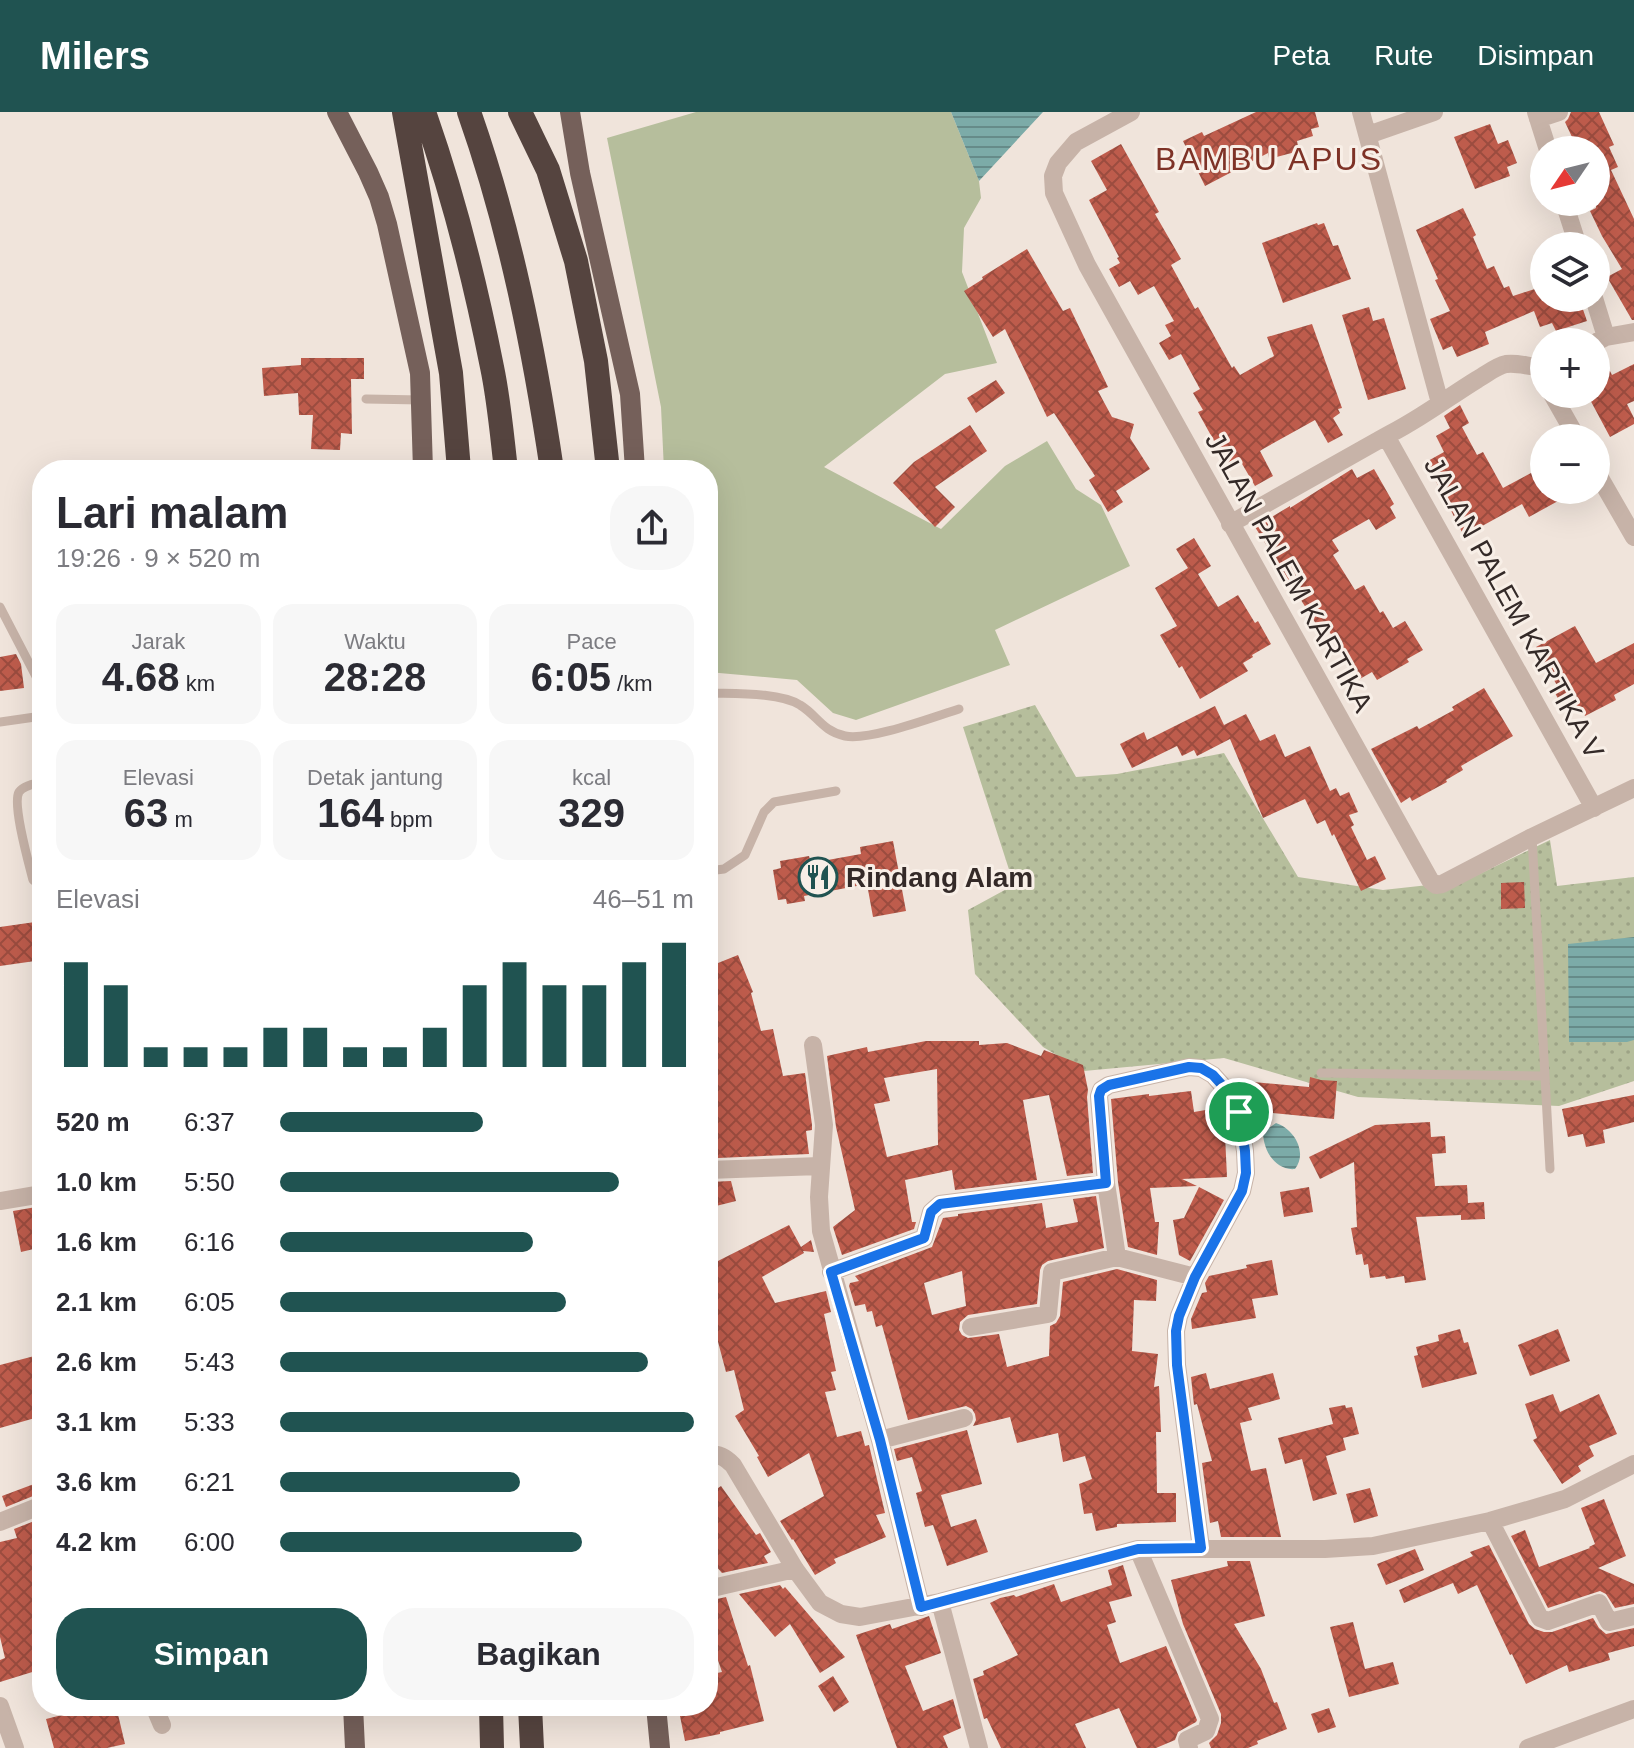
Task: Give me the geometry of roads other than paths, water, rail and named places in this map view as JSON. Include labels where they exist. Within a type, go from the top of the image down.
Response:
[{"type":"highway","points":[[404,112],[451,373],[458,460]]},
{"type":"highway","points":[[424,112],[465,252],[493,369],[505,460]]},
{"type":"highway","points":[[469,112],[513,259],[539,385],[550,460]]},
{"type":"highway","points":[[520,112],[548,170],[576,261],[596,361],[607,460]]},
{"type":"highway","points":[[491,1716],[492,1748]]},
{"type":"highway","points":[[530,1716],[532,1748]]},
{"type":"main road","points":[[337,112],[368,172],[387,224],[420,373],[423,460]]},
{"type":"main road","points":[[570,112],[580,173],[630,394],[634,460]]},
{"type":"main road","points":[[353,1716],[355,1748]]},
{"type":"main road","points":[[657,1716],[660,1748]]},
{"type":"street","name":"JALAN PALEM KARTIKA","points":[[1131,112],[1076,142],[1058,163],[1053,176],[1054,193],[1087,265],[1433,883],[1439,885],[1634,788]]},
{"type":"street","points":[[1361,112],[1440,403]]},
{"type":"street","points":[[1368,135],[1434,112]]},
{"type":"street","points":[[1543,136],[1537,116],[1559,112]]},
{"type":"street","points":[[1610,337],[1634,332]]},
{"type":"street","points":[[1230,524],[1409,425],[1500,366],[1514,364],[1530,369]]},
{"type":"street","name":"JALAN PALEM KARTIKA V","points":[[1386,436],[1594,808]]},
{"type":"street","points":[[1610,495],[1634,537]]},
{"type":"street","points":[[813,1045],[824,1125],[820,1166],[821,1231],[880,1440],[979,1748]]},
{"type":"street","points":[[1117,1257],[1106,1183],[1101,1090],[1109,1085],[1189,1067],[1201,1068],[1223,1085],[1239,1112],[1246,1173],[1236,1204],[1195,1277],[1176,1331],[1175,1346],[1201,1548]]},
{"type":"street","points":[[718,1170],[820,1166]]},
{"type":"street","points":[[831,1272],[924,1238],[931,1212],[940,1204],[1106,1183]]},
{"type":"street","points":[[0,1201],[32,1196]]},
{"type":"street","points":[[971,1327],[1048,1314],[1052,1272],[1117,1257],[1195,1277]]},
{"type":"street","points":[[880,1440],[964,1418]]},
{"type":"street","points":[[718,1454],[733,1465],[795,1569],[820,1603],[841,1614],[860,1617],[931,1604],[1138,1549],[1360,1547],[1490,1521],[1565,1499],[1634,1464]]},
{"type":"street","points":[[0,1522],[32,1509]]},
{"type":"street","points":[[1490,1521],[1543,1621],[1599,1603],[1609,1622],[1634,1616]]},
{"type":"street","points":[[1138,1549],[1210,1719],[1206,1731],[1187,1740],[1189,1748]]},
{"type":"street","points":[[718,1587],[795,1569]]},
{"type":"street","points":[[0,1706],[15,1748]]},
{"type":"street","points":[[1528,1748],[1634,1709]]},
{"type":"street","points":[[158,1716],[162,1725]]},
{"type":"lane","points":[[366,399],[422,400]]},
{"type":"lane","points":[[0,607],[32,669]]},
{"type":"lane","points":[[718,694],[781,698],[801,705],[829,731],[847,737],[874,734],[959,709]]},
{"type":"lane","points":[[0,722],[32,717]]},
{"type":"lane","points":[[32,786],[17,795],[17,808],[32,876]]},
{"type":"lane","points":[[718,870],[745,855],[764,812],[774,802],[836,791]]},
{"type":"lane","points":[[1532,837],[1550,1169]]},
{"type":"lane","points":[[1321,1073],[1545,1076]]},
{"type":"water","points":[[951,112],[1043,112],[979,181]]},
{"type":"water","points":[[1634,937],[1634,1040],[1569,1042],[1568,944]]},
{"type":"water","points":[[1276,1123],[1288,1130],[1297,1142],[1300,1155],[1295,1169],[1276,1163],[1265,1146],[1263,1132]]},
{"type":"place","name":"Rindang Alam","points":[[818,877]]},
{"type":"district","name":"BAMBU APUS","points":[[1269,159]]}]
